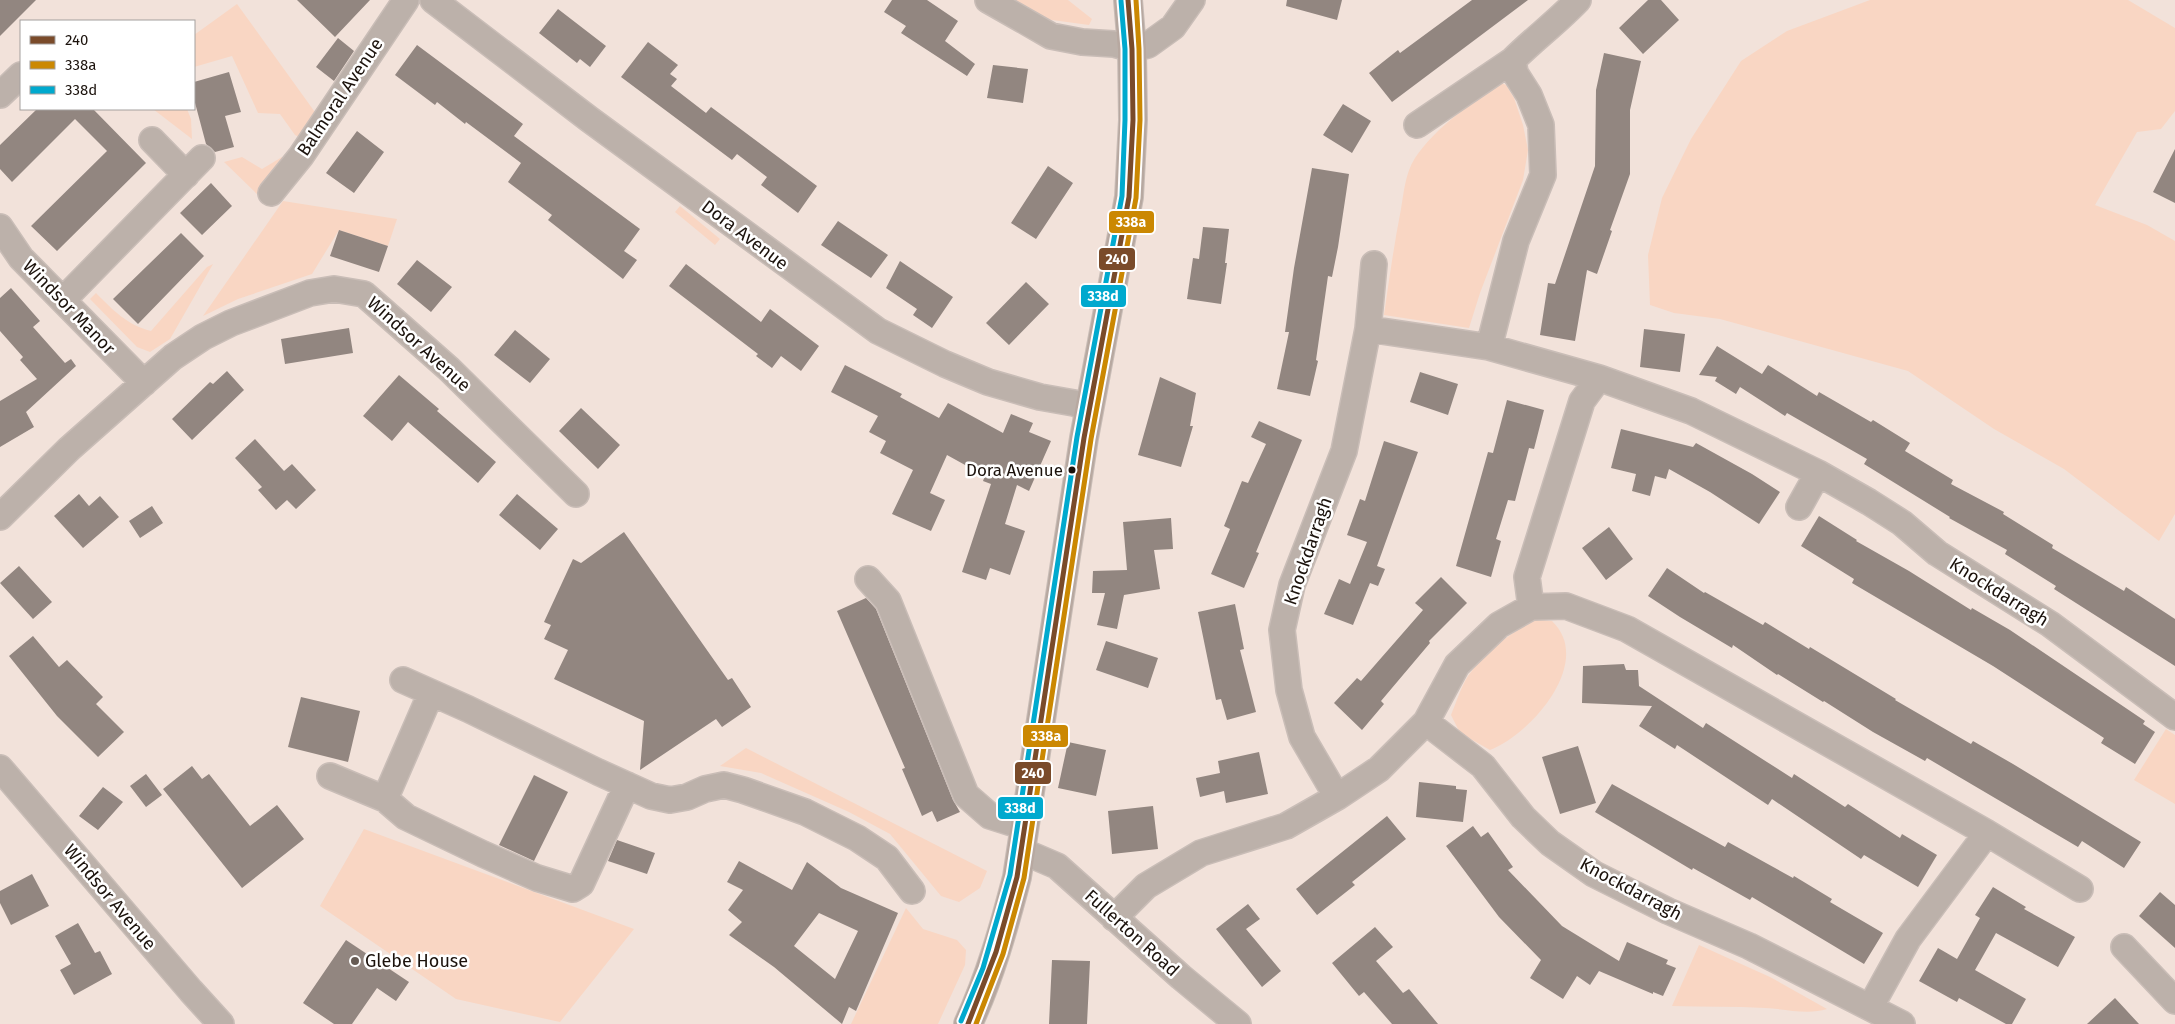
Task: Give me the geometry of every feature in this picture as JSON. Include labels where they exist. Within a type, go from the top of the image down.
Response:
[{"type":"main road","points":[[968,1024],[1003,932],[1023,839],[1090,409],[1130,197],[1133,120],[1132,49],[1128,0]]},
{"type":"street","name":"Balmoral Avenue","points":[[271,193],[301,156],[406,0]]},
{"type":"street","name":"Dora Avenue","points":[[433,0],[660,172],[878,332],[988,382],[1040,397],[1074,403],[1090,409]]},
{"type":"street","points":[[988,0],[1051,36],[1082,42],[1114,44],[1132,49],[1148,45],[1173,27],[1192,0]]},
{"type":"street","points":[[1417,125],[1513,60],[1529,44],[1560,19],[1578,0]]},
{"type":"street","points":[[1489,347],[1516,241],[1543,175],[1541,125],[1529,95],[1515,73],[1513,60]]},
{"type":"street","points":[[0,95],[20,76]]},
{"type":"street","points":[[63,300],[194,166],[152,140]]},
{"type":"street","name":"Windsor Manor","points":[[0,227],[21,258],[144,383]]},
{"type":"street","name":"Knockdarragh","points":[[1337,797],[1302,737],[1289,690],[1282,630],[1292,585],[1344,452],[1368,329],[1374,264]]},
{"type":"street","name":"Windsor Avenue","points":[[0,517],[69,449],[173,357],[203,337],[268,308],[310,293],[334,289],[364,294],[449,370],[576,494]]},
{"type":"street","name":"Knockdarragh","points":[[1368,329],[1489,347],[1599,378],[1691,411],[1818,473],[1902,523],[1937,552],[2050,624],[2175,717]]},
{"type":"street","points":[[1531,607],[1527,576],[1582,401],[1599,378]]},
{"type":"street","points":[[1799,507],[1818,473]]},
{"type":"street","name":"Fullerton Road","points":[[868,579],[888,601],[966,795],[990,816],[1057,866],[1114,918],[1238,1024]]},
{"type":"street","points":[[1114,918],[1146,886],[1201,853],[1286,826],[1337,797],[1379,769],[1426,722],[1457,665],[1499,625],[1531,607],[1566,606],[1627,628],[1987,833],[2080,889]]},
{"type":"street","points":[[403,680],[651,796],[670,800],[687,797],[705,789],[724,785],[805,812],[857,838],[887,858],[912,891]]},
{"type":"street","points":[[384,799],[431,693]]},
{"type":"street","name":"Knockdarragh","points":[[1426,722],[1483,766],[1523,817],[1550,843],[1594,874],[1668,911],[1749,946],[1871,1006],[1902,1024]]},
{"type":"street","name":"Windsor Avenue","points":[[0,768],[191,991],[222,1024]]},
{"type":"street","points":[[330,776],[384,799],[406,817],[474,850],[537,878],[573,888],[581,884],[628,786]]},
{"type":"street","points":[[1871,1006],[1908,939],[1987,833]]},
{"type":"street","points":[[2124,947],[2175,1001]]},
{"type":"shaded area","points":[[1012,0],[1068,0],[1092,19],[1089,25],[1045,19]]},
{"type":"shaded area","points":[[1870,0],[2128,0],[2175,28],[2175,111],[2161,129],[2137,132],[2095,205],[2147,225],[2175,241],[2175,514],[2159,541],[2064,469],[1994,429],[1908,371],[1720,319],[1674,313],[1650,305],[1648,255],[1662,198],[1691,139],[1741,61],[1787,31]]},
{"type":"shaded area","points":[[237,4],[317,115],[301,138],[295,135],[280,114],[258,113],[232,56],[195,67],[195,34]]},
{"type":"shaded area","points":[[1501,83],[1506,85],[1514,98],[1523,125],[1528,150],[1523,180],[1480,293],[1469,328],[1384,315],[1404,190],[1415,158],[1443,126]]},
{"type":"shaded area","points":[[154,110],[187,110],[191,119],[192,139]]},
{"type":"shaded area","points":[[242,157],[262,169],[282,157],[285,164],[259,196],[224,162]]},
{"type":"shaded area","points":[[283,201],[397,219],[388,246],[339,230],[312,274],[238,299],[203,316]]},
{"type":"shaded area","points":[[680,206],[720,239],[715,245],[675,212]]},
{"type":"shaded area","points":[[213,264],[170,339],[150,352],[137,347],[90,299],[96,293],[128,321],[151,331],[207,267]]},
{"type":"shaded area","points":[[1536,620],[1552,621],[1563,638],[1566,656],[1562,676],[1552,695],[1539,713],[1506,742],[1490,750],[1460,733],[1451,715],[1463,685],[1475,667],[1499,644]]},
{"type":"shaded area","points":[[2166,729],[2175,735],[2175,804],[2134,780]]},
{"type":"shaded area","points":[[746,748],[987,871],[980,888],[959,902],[941,896],[890,834],[849,812],[761,773],[720,766]]},
{"type":"shaded area","points":[[364,829],[634,929],[560,1022],[456,999],[320,906]]},
{"type":"shaded area","points":[[906,908],[923,929],[957,940],[966,950],[965,965],[938,1024],[851,1024]]},
{"type":"shaded area","points":[[1699,945],[1770,977],[1827,1009],[1804,1012],[1753,1007],[1672,1006]]},
{"type":"building","points":[[0,0],[36,0],[0,36]]},
{"type":"building","points":[[297,0],[370,0],[335,37]]},
{"type":"building","points":[[892,0],[927,0],[958,21],[945,41],[975,64],[967,76],[901,33],[906,26],[884,12]]},
{"type":"building","points":[[1287,0],[1342,0],[1337,20],[1286,6]]},
{"type":"building","points":[[1472,0],[1528,0],[1392,102],[1369,73],[1398,50],[1400,53]]},
{"type":"building","points":[[1648,0],[1661,0],[1679,20],[1643,54],[1619,28]]},
{"type":"building","points":[[558,9],[606,46],[590,67],[580,59],[577,63],[539,33]]},
{"type":"building","points":[[338,38],[354,51],[334,81],[316,67]]},
{"type":"building","points":[[648,42],[678,65],[670,74],[677,79],[671,86],[706,113],[711,107],[817,186],[798,213],[761,185],[767,177],[737,154],[732,160],[621,77]]},
{"type":"building","points":[[417,45],[523,124],[514,136],[640,229],[624,251],[637,260],[623,279],[548,220],[552,215],[508,182],[521,163],[466,122],[465,124],[437,102],[435,105],[395,75]]},
{"type":"building","points":[[1604,53],[1641,61],[1630,110],[1630,174],[1597,274],[1587,270],[1575,341],[1540,335],[1548,283],[1555,284],[1595,166],[1596,90]]},
{"type":"building","points":[[993,65],[1028,69],[1023,103],[987,98]]},
{"type":"building","points":[[229,72],[241,112],[225,116],[234,147],[215,152],[206,144],[195,103],[195,82]]},
{"type":"building","points":[[1343,104],[1371,121],[1352,153],[1323,135]]},
{"type":"building","points":[[36,110],[94,110],[146,163],[57,251],[31,226],[107,151],[75,119],[12,182],[0,169],[0,145]]},
{"type":"building","points":[[357,131],[384,152],[354,193],[326,173]]},
{"type":"building","points":[[2175,149],[2175,203],[2153,192]]},
{"type":"building","points":[[1048,166],[1073,183],[1036,239],[1011,223]]},
{"type":"building","points":[[1312,168],[1349,174],[1332,277],[1328,276],[1316,360],[1318,361],[1310,396],[1277,389],[1289,332],[1285,332],[1294,268]]},
{"type":"building","points":[[211,183],[232,206],[202,235],[180,213]]},
{"type":"building","points":[[838,221],[888,255],[871,278],[821,245]]},
{"type":"building","points":[[1203,227],[1229,229],[1225,263],[1227,263],[1221,304],[1187,299],[1193,258],[1199,259]]},
{"type":"building","points":[[339,230],[388,246],[379,272],[330,256]]},
{"type":"building","points":[[181,233],[204,256],[138,324],[113,299]]},
{"type":"building","points":[[417,260],[452,287],[431,312],[397,284]]},
{"type":"building","points":[[900,261],[953,297],[932,328],[913,315],[917,309],[886,288]]},
{"type":"building","points":[[686,264],[761,322],[770,309],[819,346],[801,371],[781,356],[772,368],[756,356],[758,354],[669,286]]},
{"type":"building","points":[[1026,282],[1049,304],[1009,345],[986,323]]},
{"type":"building","points":[[11,288],[40,321],[33,327],[65,363],[71,359],[76,366],[26,412],[34,427],[0,447],[0,401],[37,379],[20,360],[23,357],[0,331],[0,298]]},
{"type":"building","points":[[349,328],[353,353],[285,364],[281,339]]},
{"type":"building","points":[[1644,329],[1685,334],[1680,372],[1640,367]]},
{"type":"building","points":[[515,330],[550,359],[530,383],[494,355]]},
{"type":"building","points":[[1717,346],[1762,374],[1768,365],[1817,396],[1819,392],[1871,422],[1873,420],[1910,443],[1905,451],[1953,480],[1951,484],[2004,512],[2003,514],[2053,545],[2052,548],[2124,591],[2126,587],[2175,619],[2175,666],[2054,589],[2056,586],[2005,554],[2007,550],[1949,518],[1864,464],[1867,459],[1787,413],[1785,416],[1740,387],[1736,394],[1715,381],[1717,377],[1699,375]]},
{"type":"building","points":[[845,365],[902,394],[900,397],[939,418],[948,403],[1003,433],[1011,414],[1033,423],[1029,432],[1051,441],[1029,491],[1017,485],[1005,524],[1025,531],[1010,575],[990,568],[986,580],[962,572],[991,484],[983,481],[985,476],[947,455],[930,493],[945,500],[931,531],[892,514],[913,470],[880,453],[886,441],[869,432],[878,416],[831,392]]},
{"type":"building","points":[[227,371],[244,390],[192,440],[172,419],[210,382],[213,384]]},
{"type":"building","points":[[1420,372],[1458,384],[1448,415],[1410,402]]},
{"type":"building","points":[[399,375],[496,462],[478,483],[408,422],[392,441],[363,416]]},
{"type":"building","points":[[1160,377],[1196,393],[1190,426],[1193,426],[1181,467],[1138,455]]},
{"type":"building","points":[[1507,400],[1544,410],[1534,449],[1529,448],[1515,501],[1508,500],[1496,539],[1501,541],[1491,577],[1456,566],[1488,452],[1493,453]]},
{"type":"building","points":[[581,408],[620,445],[598,469],[559,431]]},
{"type":"building","points":[[1259,421],[1302,440],[1256,552],[1259,553],[1244,588],[1211,574],[1230,529],[1224,526],[1242,481],[1248,483],[1266,444],[1251,437]]},
{"type":"building","points":[[1621,429],[1693,447],[1696,443],[1780,492],[1759,524],[1710,492],[1669,469],[1666,479],[1655,476],[1650,496],[1632,491],[1636,474],[1611,468]]},
{"type":"building","points":[[255,439],[284,471],[292,464],[316,490],[296,509],[287,500],[276,510],[258,490],[262,487],[235,458]]},
{"type":"building","points":[[1384,441],[1418,452],[1377,566],[1385,569],[1378,586],[1370,583],[1353,625],[1324,614],[1339,579],[1350,584],[1367,542],[1347,535],[1360,499],[1365,501]]},
{"type":"building","points":[[79,494],[89,506],[100,496],[119,517],[83,548],[54,516]]},
{"type":"building","points":[[517,494],[558,529],[540,550],[499,515]]},
{"type":"building","points":[[152,506],[163,523],[140,538],[129,521]]},
{"type":"building","points":[[1819,516],[1856,541],[1909,571],[1971,610],[1972,608],[2010,630],[2145,721],[2143,724],[2155,732],[2135,764],[2101,743],[2104,738],[1993,666],[1852,583],[1854,579],[1801,546]]},
{"type":"building","points":[[1171,518],[1173,549],[1154,550],[1160,589],[1124,595],[1117,629],[1097,625],[1105,593],[1092,593],[1093,571],[1127,570],[1123,522]]},
{"type":"building","points":[[1609,527],[1633,559],[1606,580],[1582,548]]},
{"type":"building","points":[[624,532],[728,680],[732,678],[751,707],[722,727],[716,719],[640,770],[644,721],[554,679],[568,650],[544,639],[551,625],[544,622],[573,559],[581,563]]},
{"type":"building","points":[[19,566],[52,602],[33,619],[0,583]]},
{"type":"building","points":[[1667,568],[1704,593],[1763,625],[1765,622],[1971,744],[1973,741],[2013,764],[2141,842],[2124,868],[2082,841],[2078,847],[1927,758],[1925,761],[1873,732],[1824,701],[1777,675],[1733,645],[1732,648],[1648,596]]},
{"type":"building","points":[[1441,577],[1467,603],[1429,641],[1430,643],[1381,701],[1384,704],[1362,730],[1334,703],[1357,678],[1361,681],[1423,610],[1415,603]]},
{"type":"building","points":[[866,598],[876,609],[953,800],[960,812],[937,822],[932,811],[922,816],[902,769],[905,768],[837,611]]},
{"type":"building","points":[[1235,604],[1244,649],[1240,650],[1256,712],[1227,720],[1221,699],[1216,700],[1198,612]]},
{"type":"building","points":[[33,636],[59,667],[67,660],[103,697],[96,704],[124,732],[98,757],[57,716],[9,656]]},
{"type":"building","points":[[1106,641],[1158,658],[1148,688],[1096,670]]},
{"type":"building","points":[[1624,664],[1626,670],[1638,670],[1639,686],[1703,728],[1706,723],[1792,778],[1794,774],[1845,807],[1848,804],[1900,838],[1902,834],[1937,855],[1918,887],[1864,855],[1861,859],[1772,799],[1768,805],[1677,745],[1675,749],[1639,726],[1652,706],[1582,703],[1583,666]]},
{"type":"building","points":[[301,697],[360,711],[348,762],[288,747]]},
{"type":"building","points":[[1068,742],[1106,750],[1096,796],[1058,788]]},
{"type":"building","points":[[1578,746],[1596,803],[1560,814],[1542,757]]},
{"type":"building","points":[[1259,752],[1268,794],[1226,803],[1224,791],[1200,797],[1196,778],[1220,773],[1218,761]]},
{"type":"building","points":[[192,766],[202,779],[209,774],[250,826],[277,805],[304,839],[242,888],[163,789]]},
{"type":"building","points":[[146,774],[162,795],[146,807],[130,786]]},
{"type":"building","points":[[534,775],[568,792],[534,861],[499,845]]},
{"type":"building","points":[[1419,782],[1456,786],[1456,789],[1467,790],[1463,822],[1416,817]]},
{"type":"building","points":[[1612,784],[1725,847],[1728,842],[1793,878],[1794,876],[1832,899],[1830,902],[1883,933],[1864,964],[1752,897],[1750,900],[1693,868],[1692,870],[1595,812]]},
{"type":"building","points":[[103,787],[123,802],[98,830],[79,816]]},
{"type":"building","points":[[1153,806],[1158,849],[1112,854],[1108,811]]},
{"type":"building","points":[[1387,816],[1406,839],[1352,882],[1355,885],[1317,915],[1296,889]]},
{"type":"building","points":[[1473,826],[1481,837],[1488,832],[1513,867],[1508,870],[1562,926],[1619,961],[1627,942],[1668,960],[1666,964],[1676,968],[1663,996],[1653,992],[1653,994],[1599,971],[1590,985],[1577,976],[1563,999],[1530,978],[1541,960],[1499,917],[1446,846]]},
{"type":"building","points":[[617,840],[655,853],[647,874],[608,861]]},
{"type":"building","points":[[739,861],[792,890],[807,862],[841,888],[898,913],[856,1011],[849,1007],[842,1024],[774,967],[729,935],[742,922],[728,910],[743,890],[727,882]],"holes":[[[819,913],[858,931],[835,979],[794,946]]]},
{"type":"building","points":[[32,874],[49,906],[11,925],[0,903],[0,891]]},
{"type":"building","points":[[1993,887],[2026,907],[2024,909],[2075,937],[2058,967],[1996,933],[1975,970],[2026,999],[2012,1024],[2006,1024],[1959,998],[1957,1002],[1919,981],[1938,948],[1957,959],[1980,918],[1975,915]]},
{"type":"building","points":[[2160,892],[2175,905],[2175,948],[2139,916]]},
{"type":"building","points":[[1248,904],[1260,919],[1246,929],[1281,971],[1262,987],[1216,929]]},
{"type":"building","points":[[78,923],[95,953],[100,951],[112,974],[74,995],[60,970],[71,964],[55,936]]},
{"type":"building","points":[[1375,927],[1393,947],[1376,961],[1403,993],[1409,989],[1438,1024],[1392,1024],[1364,992],[1359,996],[1332,963]]},
{"type":"building","name":"Glebe House","points":[[346,940],[409,982],[396,1001],[377,988],[352,1024],[334,1024],[303,1003]]},
{"type":"building","points":[[1052,960],[1090,961],[1087,1024],[1049,1024]]},
{"type":"building","points":[[2115,998],[2139,1024],[2087,1024]]},
{"type":"transit line","name":"240","points":[[968,1024],[996,952],[1017,877],[1084,438],[1129,197],[1133,120],[1132,49],[1128,0]]},
{"type":"transit line","name":"338a","points":[[976,1024],[1003,954],[1024,878],[1091,439],[1136,198],[1140,120],[1136,0]]},
{"type":"transit line","name":"338d","points":[[961,1021],[983,968],[1010,875],[1077,437],[1122,196],[1125,49],[1121,1]]},
{"type":"place","name":"Dora Avenue","points":[[1072,470]]},
{"type":"place","name":"Glebe House","points":[[355,961]]}]
